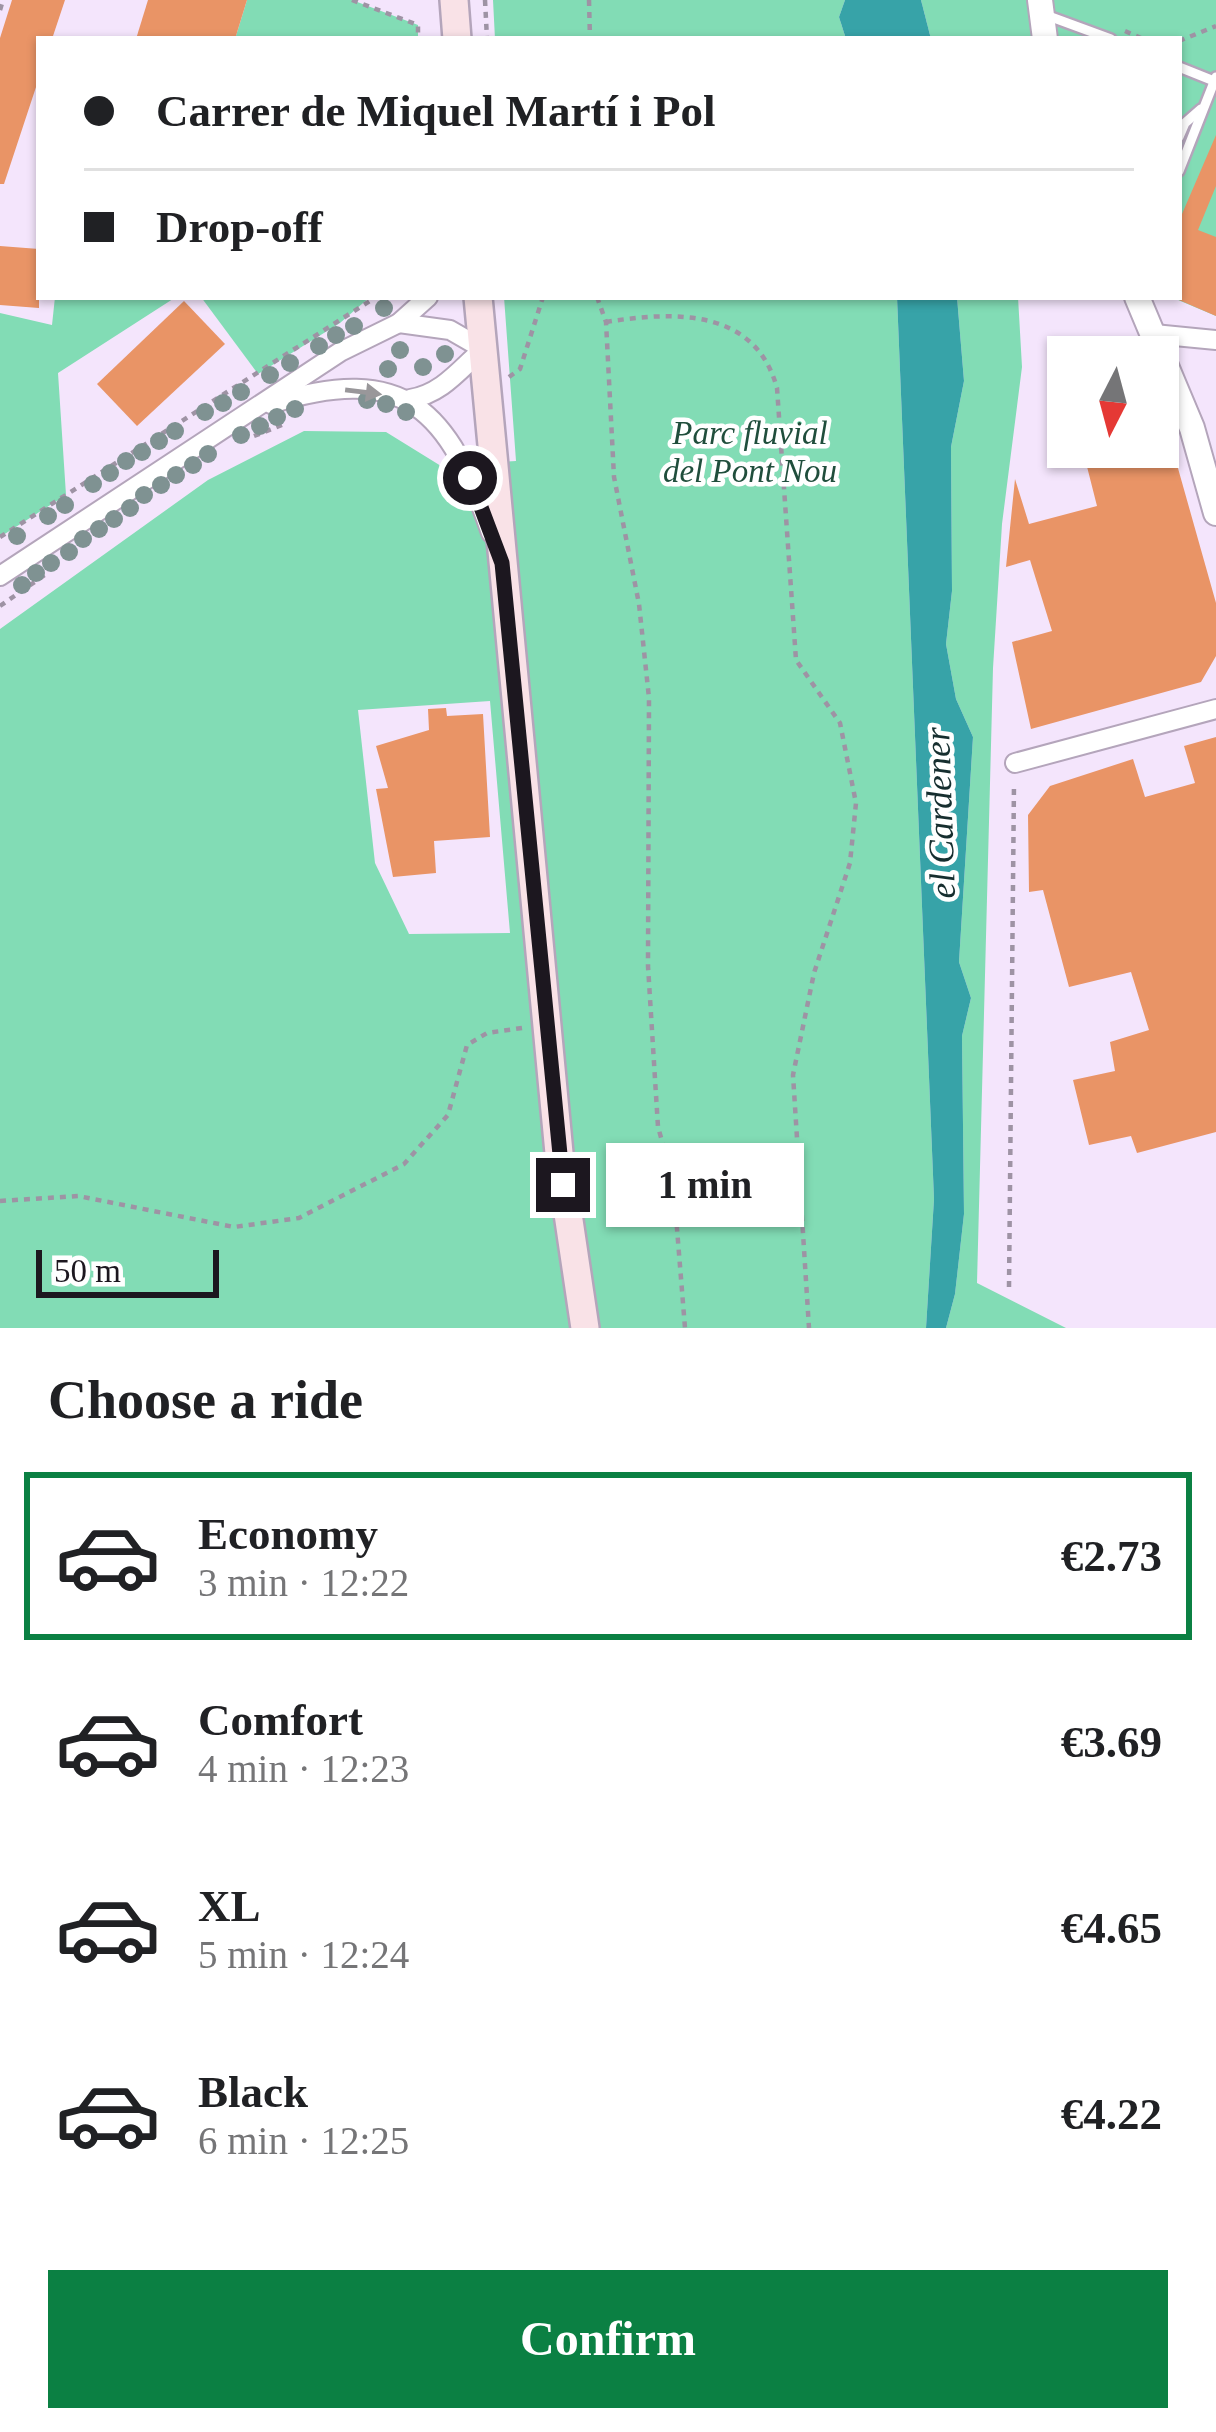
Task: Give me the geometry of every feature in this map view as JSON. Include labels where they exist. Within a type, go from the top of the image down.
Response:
[{"type":"main road","points":[[454,0],[457,36]]},
{"type":"main road","points":[[478,300],[545,1024],[585,1328]]},
{"type":"street","points":[[0,576],[340,352],[399,323],[425,300]]},
{"type":"street","points":[[1121,300],[1154,334],[1216,340]]},
{"type":"street","points":[[1138,300],[1192,428],[1216,513]]},
{"type":"street","points":[[249,411],[350,388],[410,399],[424,397],[451,381],[484,349],[450,330],[399,323]]},
{"type":"street","points":[[410,399],[430,413],[458,448],[502,563]]},
{"type":"street","points":[[1016,763],[1216,709]]},
{"type":"lane","points":[[1042,18],[1101,36]]},
{"type":"lane","points":[[1182,68],[1215,79],[1182,164]]},
{"type":"lane","points":[[1182,130],[1206,106]]},
{"type":"path","points":[[0,10],[3,0]]},
{"type":"path","points":[[352,0],[418,25],[418,36]]},
{"type":"path","points":[[484,0],[488,36]]},
{"type":"path","points":[[589,0],[590,36]]},
{"type":"path","points":[[1182,40],[1216,26]]},
{"type":"path","points":[[0,537],[371,300]]},
{"type":"path","points":[[486,382],[504,380],[520,369],[542,300]]},
{"type":"path","points":[[598,300],[606,322],[614,477],[639,604],[649,698],[648,966],[658,1126],[673,1178],[686,1328]]},
{"type":"path","points":[[606,322],[653,314],[706,320],[741,333],[768,357],[777,388],[796,660],[840,723],[856,802],[850,863],[814,974],[793,1075],[809,1328]]},
{"type":"path","points":[[245,439],[300,418]]},
{"type":"path","points":[[0,605],[57,567]]},
{"type":"path","points":[[1009,1287],[1016,763]]},
{"type":"path","points":[[0,1201],[78,1196],[234,1227],[299,1218],[404,1164],[448,1115],[467,1045],[487,1033],[545,1024]]},
{"type":"green space","points":[[247,0],[352,0],[418,25],[418,36],[236,36]]},
{"type":"green space","points":[[493,0],[845,0],[839,17],[845,36],[495,36]]},
{"type":"green space","points":[[921,0],[1216,0],[1216,316],[1178,300],[1182,300],[1182,36],[930,36]]},
{"type":"green space","points":[[55,300],[171,300],[58,373],[66,495],[0,537],[0,313],[52,325]]},
{"type":"green space","points":[[203,300],[367,300],[340,323],[258,374]]},
{"type":"green space","name":"Parc fluvial del Pont Nou","points":[[504,300],[897,300],[934,1199],[926,1328],[0,1328],[0,629],[208,480],[304,431],[386,432],[441,466],[516,461]],"holes":[[[490,701],[510,933],[409,934],[375,863],[358,710]]]},
{"type":"green space","points":[[957,300],[1018,300],[1022,367],[1002,524],[993,668],[977,1283],[1066,1328],[946,1328],[964,1214],[962,1036],[971,998],[959,962],[973,737],[956,699],[946,644],[952,591],[951,447],[964,381]]},
{"type":"water","points":[[845,0],[921,0],[930,36],[845,36],[839,17]]},
{"type":"water","name":"el Cardener","points":[[897,300],[957,300],[964,381],[951,447],[952,591],[946,644],[956,699],[973,737],[959,962],[971,998],[962,1036],[964,1214],[946,1328],[926,1328],[934,1199]]},
{"type":"building","points":[[12,0],[65,0],[53,36],[36,36],[36,87],[4,184],[0,184],[0,38]]},
{"type":"building","points":[[148,0],[247,0],[236,36],[137,36]]},
{"type":"building","points":[[1216,135],[1216,186],[1198,230],[1216,237],[1216,316],[1179,300],[1182,214]]},
{"type":"building","points":[[0,246],[36,249],[39,308],[0,305]]},
{"type":"building","points":[[184,301],[225,344],[137,426],[97,384]]},
{"type":"building","points":[[1087,468],[1178,468],[1216,603],[1216,656],[1201,682],[1031,729],[1012,642],[1052,631],[1030,560],[1006,567],[1015,479],[1029,524],[1097,506]]},
{"type":"building","points":[[446,708],[447,716],[483,714],[490,837],[434,841],[436,873],[393,877],[376,789],[388,788],[376,746],[429,730],[428,709]]},
{"type":"building","points":[[1216,737],[1216,1132],[1137,1153],[1131,1136],[1089,1145],[1073,1080],[1115,1071],[1110,1042],[1149,1030],[1131,972],[1069,987],[1043,890],[1029,892],[1028,815],[1050,786],[1133,759],[1145,797],[1195,783],[1184,746]]},
{"type":"route","points":[[470,478],[502,563],[563,1185]]}]
